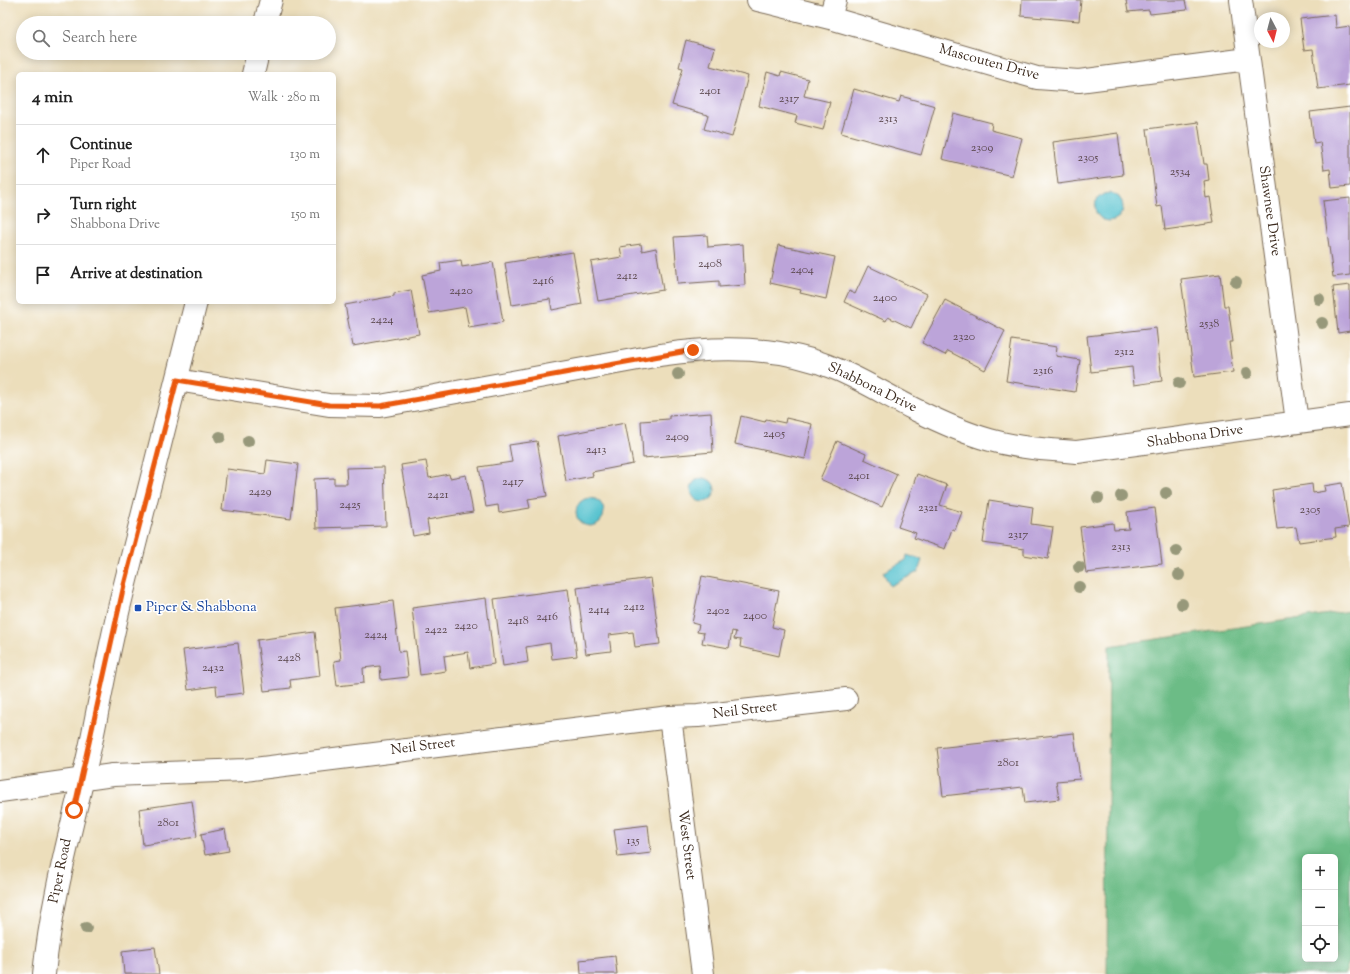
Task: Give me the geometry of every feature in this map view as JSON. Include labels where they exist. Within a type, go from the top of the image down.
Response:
[{"type":"street","points":[[267,16],[271,0]]},
{"type":"street","name":"Mascouten Drive","points":[[758,0],[832,9],[1037,78],[1080,81],[1248,59]]},
{"type":"street","name":"Shawnee Drive","points":[[1241,0],[1297,422]]},
{"type":"street","points":[[253,72],[256,60]]},
{"type":"street","name":"Piper Road","points":[[44,974],[46,948],[62,863],[124,585],[196,304]]},
{"type":"street","name":"Shabbona Drive","points":[[177,380],[329,405],[380,406],[660,355],[693,350],[726,350],[771,353],[800,358],[835,368],[871,385],[914,409],[953,426],[990,440],[1042,450],[1077,452],[1350,415]]},
{"type":"street","name":"Neil Street","points":[[0,791],[82,778],[113,775],[245,770],[670,716],[698,716],[846,699]]},
{"type":"street","name":"West Street","points":[[670,716],[703,974]]},
{"type":"green space","points":[[1350,611],[1350,960],[1345,974],[1107,974],[1109,646]]},
{"type":"water","points":[[1109,193],[1119,197],[1123,207],[1119,217],[1109,221],[1099,217],[1095,207],[1099,197]]},
{"type":"water","points":[[703,478],[712,481],[715,490],[712,499],[703,502],[694,499],[691,490],[694,481]]},
{"type":"water","points":[[590,498],[600,502],[604,512],[600,522],[590,526],[580,522],[576,512],[580,502]]},
{"type":"water","points":[[907,555],[922,560],[918,572],[890,586],[883,572],[906,560]]},
{"type":"building","points":[[1022,0],[1081,0],[1079,21],[1021,16]]},
{"type":"building","points":[[1126,0],[1185,0],[1187,10],[1150,14],[1149,10],[1128,12]]},
{"type":"building","points":[[1335,15],[1336,28],[1350,26],[1350,85],[1318,89],[1313,49],[1304,50],[1300,19]]},
{"type":"building","points":[[686,40],[715,48],[710,66],[748,76],[732,137],[704,129],[708,115],[672,105],[683,68],[679,67]]},
{"type":"building","points":[[767,72],[780,76],[781,72],[808,79],[804,96],[830,102],[823,130],[795,123],[797,116],[759,106]]},
{"type":"building","points":[[854,89],[899,102],[901,96],[935,106],[921,155],[841,133]]},
{"type":"building","points":[[1350,107],[1350,186],[1332,188],[1330,169],[1324,170],[1320,142],[1314,143],[1310,112]]},
{"type":"building","points":[[953,113],[992,123],[991,130],[1022,138],[1012,176],[942,159]]},
{"type":"building","points":[[1198,122],[1204,164],[1207,164],[1209,180],[1204,181],[1206,198],[1210,197],[1214,223],[1165,230],[1162,206],[1157,207],[1147,129]]},
{"type":"building","points":[[1118,133],[1123,175],[1058,184],[1053,142]]},
{"type":"building","points":[[1350,198],[1350,275],[1333,277],[1323,201]]},
{"type":"building","points":[[707,235],[708,247],[743,244],[745,285],[719,287],[719,281],[678,284],[674,237]]},
{"type":"building","points":[[641,244],[642,251],[656,248],[663,290],[598,301],[591,262],[622,257],[620,247]]},
{"type":"building","points":[[778,245],[835,257],[826,299],[800,293],[801,290],[770,283]]},
{"type":"building","points":[[573,252],[582,304],[552,310],[550,299],[512,305],[505,263]]},
{"type":"building","points":[[461,260],[462,267],[493,262],[503,322],[469,328],[465,307],[429,313],[422,275],[441,271],[440,263]]},
{"type":"building","points":[[868,266],[927,294],[911,328],[888,317],[886,321],[844,302],[849,291],[855,294]]},
{"type":"building","points":[[1220,274],[1224,306],[1228,306],[1233,342],[1229,342],[1233,372],[1194,377],[1181,279]]},
{"type":"building","points":[[1350,285],[1350,331],[1338,333],[1333,287]]},
{"type":"building","points":[[411,290],[419,334],[353,346],[345,305],[394,296],[394,293]]},
{"type":"building","points":[[945,300],[1005,331],[985,370],[948,351],[945,355],[922,343]]},
{"type":"building","points":[[1156,328],[1162,381],[1134,385],[1132,367],[1091,372],[1087,336]]},
{"type":"building","points":[[1012,340],[1057,347],[1056,356],[1080,360],[1075,392],[1006,381]]},
{"type":"building","points":[[711,413],[713,452],[643,458],[641,421],[669,419],[669,416]]},
{"type":"building","points":[[741,416],[765,422],[766,419],[785,423],[786,418],[812,424],[805,459],[735,444]]},
{"type":"building","points":[[625,423],[633,464],[592,472],[593,476],[566,481],[558,436]]},
{"type":"building","points":[[537,441],[547,496],[528,499],[530,508],[499,513],[498,505],[486,507],[479,467],[512,462],[509,445]]},
{"type":"building","points":[[837,441],[866,454],[864,459],[897,474],[882,507],[820,479]]},
{"type":"building","points":[[267,460],[298,464],[291,519],[222,510],[227,469],[265,474]]},
{"type":"building","points":[[426,461],[429,478],[449,474],[450,478],[466,475],[473,512],[427,520],[429,533],[413,536],[401,465]]},
{"type":"building","points":[[384,467],[386,526],[316,528],[314,479],[334,478],[334,484],[347,484],[346,468]]},
{"type":"building","points":[[917,474],[947,485],[940,505],[962,512],[955,530],[952,529],[945,549],[914,538],[916,533],[898,527]]},
{"type":"building","points":[[1342,483],[1349,527],[1335,529],[1336,537],[1299,542],[1296,527],[1277,529],[1272,490],[1312,484],[1313,493],[1325,491],[1324,486]]},
{"type":"building","points":[[989,500],[1033,507],[1031,524],[1053,527],[1048,559],[1024,555],[1024,549],[983,543]]},
{"type":"building","points":[[1155,508],[1162,564],[1086,573],[1080,527],[1113,523],[1114,530],[1129,529],[1127,512]]},
{"type":"building","points":[[702,576],[779,591],[772,627],[784,630],[779,656],[740,647],[741,640],[734,639],[736,632],[732,631],[729,648],[702,643],[704,633],[697,632],[699,625],[692,623]]},
{"type":"building","points":[[651,578],[660,644],[635,647],[633,632],[609,635],[611,651],[586,654],[577,588]]},
{"type":"building","points":[[568,589],[577,656],[552,659],[550,643],[526,647],[528,662],[503,666],[494,599]]},
{"type":"building","points":[[486,598],[494,664],[470,668],[468,652],[444,656],[446,671],[420,675],[412,608]]},
{"type":"building","points":[[393,601],[399,652],[405,651],[408,677],[381,680],[380,666],[363,668],[364,683],[337,686],[334,661],[341,660],[335,608]]},
{"type":"building","points":[[315,632],[320,676],[290,680],[291,688],[264,691],[257,640]]},
{"type":"building","points":[[238,643],[244,693],[217,696],[216,686],[188,690],[183,650]]},
{"type":"building","points":[[1074,733],[1080,779],[1056,781],[1059,799],[1025,803],[1023,787],[943,796],[937,748]]},
{"type":"building","points":[[192,801],[197,837],[143,845],[139,809]]},
{"type":"building","points":[[648,825],[651,853],[618,857],[614,829]]},
{"type":"building","points":[[225,829],[229,851],[205,855],[201,834]]},
{"type":"building","points":[[155,947],[159,974],[124,974],[122,951]]},
{"type":"building","points":[[615,956],[617,974],[581,974],[580,960]]},
{"type":"place","name":"Piper & Shabbona","points":[[138,608]]},
{"type":"route","points":[[74,810],[91,744],[124,585],[160,452],[177,380],[329,405],[380,406],[693,350]]}]
